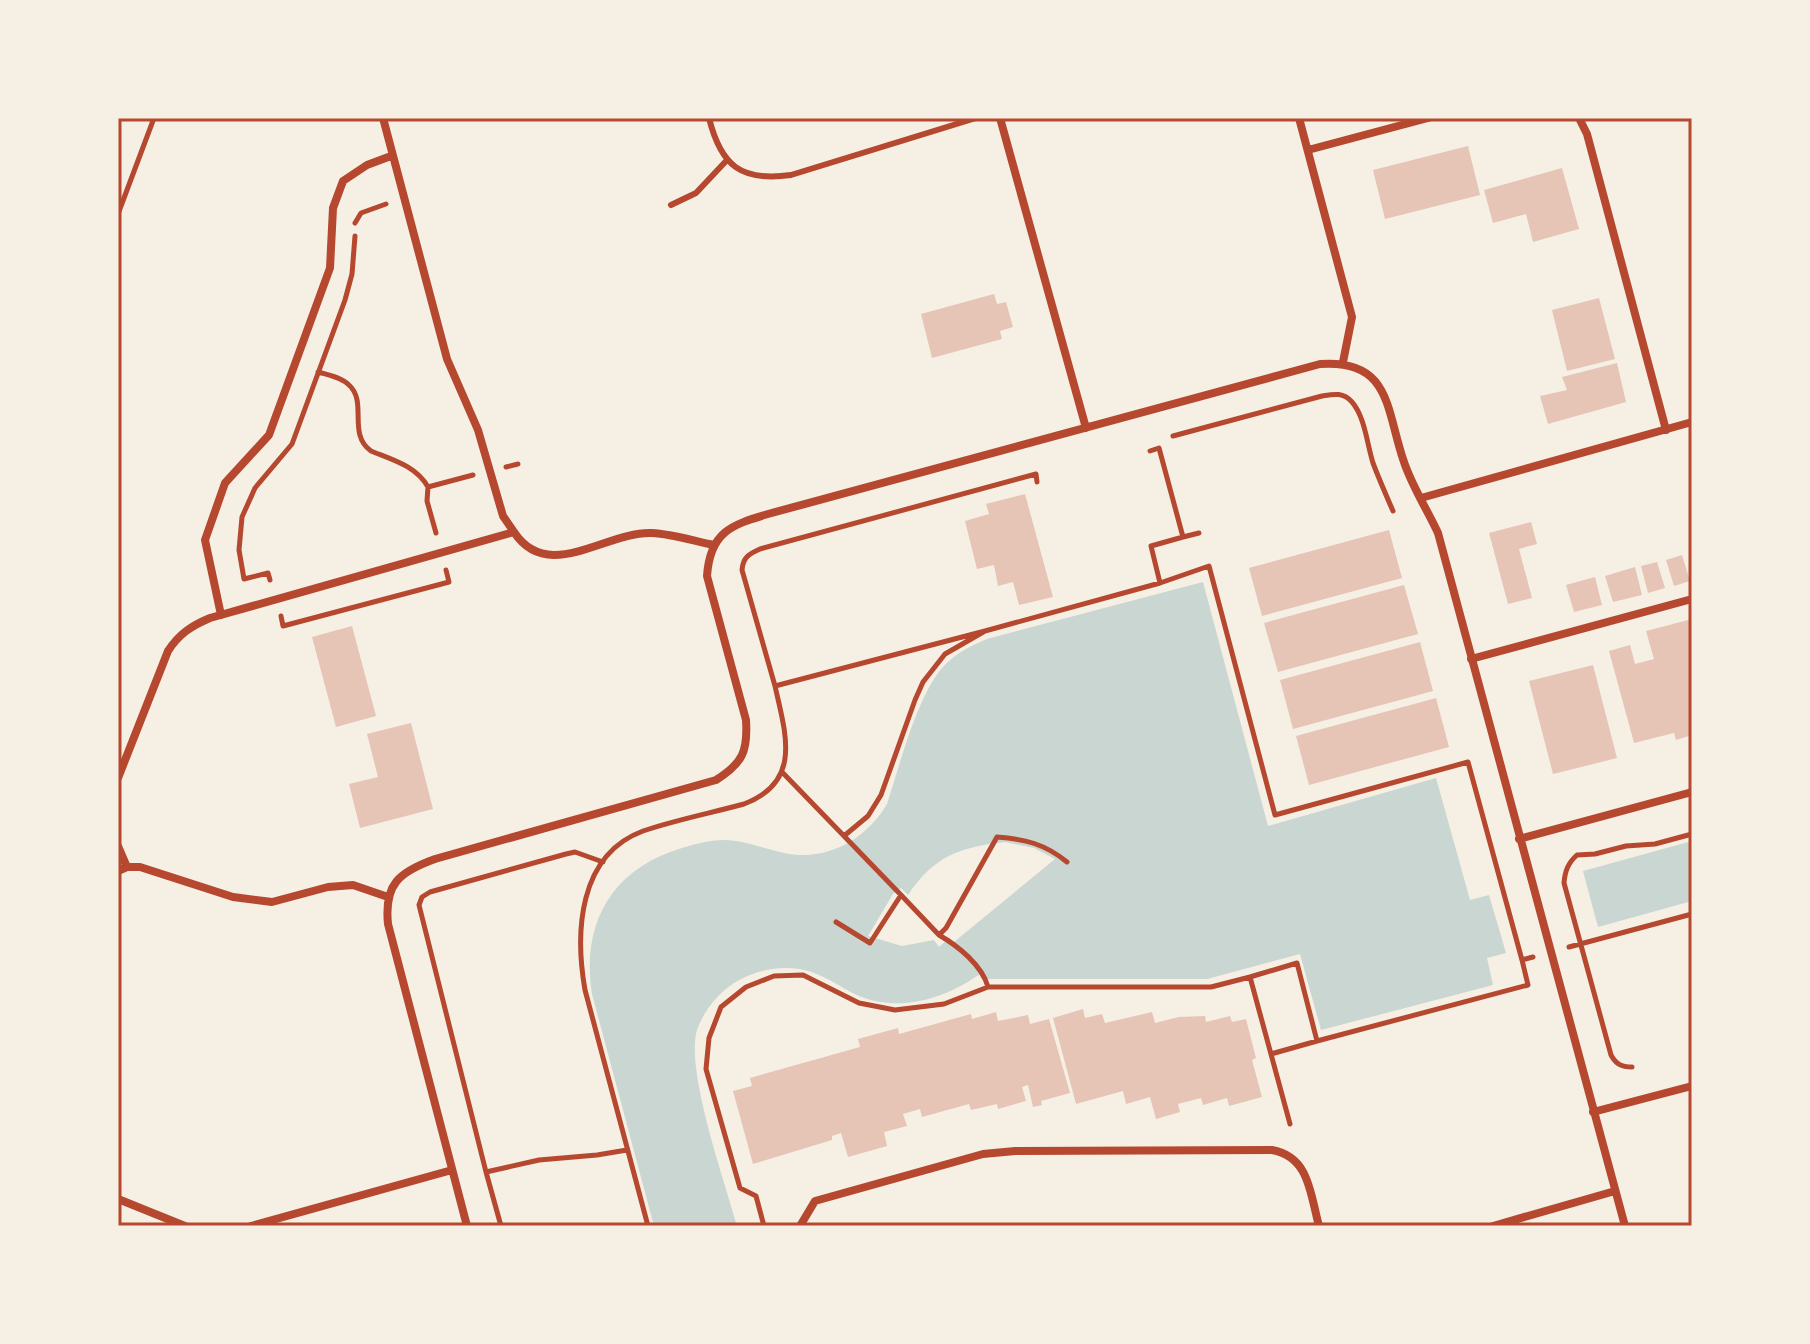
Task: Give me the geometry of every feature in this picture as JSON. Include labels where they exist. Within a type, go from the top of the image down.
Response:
[{"type":"street","points":[[383,118],[447,359],[478,430],[503,516],[521,543],[539,554],[559,556],[650,533],[714,545]]},
{"type":"street","points":[[1000,118],[1086,428]]},
{"type":"street","points":[[1299,118],[1352,317],[1343,362]]},
{"type":"street","points":[[1308,150],[1428,118]]},
{"type":"street","points":[[1579,118],[1587,134],[1666,430]]},
{"type":"street","points":[[221,615],[205,540],[225,483],[269,435],[330,268],[333,208],[343,181],[367,165],[391,156]]},
{"type":"street","points":[[467,1226],[388,924],[388,897],[394,884],[421,864],[716,780],[731,771],[741,759],[747,743],[746,720],[707,576],[708,559],[714,545],[729,528],[1320,364],[1343,362],[1360,368],[1376,380],[1386,401],[1404,462],[1438,533],[1625,1226]]},
{"type":"street","points":[[1421,498],[1692,422]]},
{"type":"street","points":[[118,778],[168,651],[178,637],[193,625],[275,598],[514,532]]},
{"type":"street","points":[[1471,659],[1692,599]]},
{"type":"street","points":[[1519,839],[1692,792]]},
{"type":"street","points":[[118,846],[122,869],[158,870],[233,897],[272,902],[328,887],[353,885],[388,897]]},
{"type":"street","points":[[1593,1112],[1692,1086]]},
{"type":"street","points":[[800,1226],[815,1201],[983,1154],[1015,1151],[1272,1150],[1285,1152],[1298,1161],[1319,1226]]},
{"type":"street","points":[[251,1226],[452,1170]]},
{"type":"street","points":[[1493,1226],[1615,1191]]},
{"type":"street","points":[[118,1199],[185,1226]]},
{"type":"lane","points":[[709,118],[714,137],[727,160],[745,174],[766,178],[791,175],[976,118]]},
{"type":"lane","points":[[671,205],[696,193],[727,160]]},
{"type":"path","points":[[118,214],[154,118]]},
{"type":"path","points":[[318,372],[337,378],[353,390],[358,431],[365,446],[421,475],[428,487],[427,501],[449,582],[283,626],[268,573],[244,579],[239,550],[242,517],[255,488],[292,444],[352,274],[356,219],[361,213],[387,204]]},
{"type":"path","points":[[1173,436],[1322,396],[1335,393],[1345,396],[1359,414],[1373,463],[1393,511]]},
{"type":"path","points":[[1150,451],[1159,448],[1183,537]]},
{"type":"path","points":[[428,487],[518,464]]},
{"type":"path","points":[[648,1226],[585,990],[580,962],[580,922],[587,890],[616,847],[640,832],[758,798],[772,788],[782,772],[786,742],[775,686],[742,570],[743,561],[760,549],[1036,474],[1037,482]]},
{"type":"path","points":[[1160,583],[1151,546],[1199,533]]},
{"type":"path","points":[[775,686],[1091,603],[1209,566],[1275,815],[1468,762],[1528,985],[1271,1054]]},
{"type":"path","points":[[844,836],[868,816],[881,795],[915,700],[933,668],[945,654],[985,631]]},
{"type":"path","points":[[782,772],[939,935],[950,941],[984,974],[988,987]]},
{"type":"path","points":[[1632,1067],[1615,1063],[1611,1055],[1564,883],[1567,866],[1577,855],[1655,844],[1692,834]]},
{"type":"path","points":[[939,935],[946,928],[997,837],[1033,841],[1053,850],[1067,862]]},
{"type":"path","points":[[501,1226],[419,905],[422,897],[430,892],[566,854],[575,852],[603,862]]},
{"type":"path","points":[[836,922],[870,943],[901,895]]},
{"type":"path","points":[[1522,960],[1692,914]]},
{"type":"path","points":[[764,1226],[756,1196],[740,1188],[706,1069],[709,1038],[721,1007],[746,987],[774,976],[803,975],[859,1003],[895,1010],[944,1004],[988,987],[1211,987],[1297,963],[1317,1041]]},
{"type":"path","points":[[1250,977],[1290,1124]]},
{"type":"path","points":[[486,1172],[539,1160],[627,1150]]},
{"type":"shaded area","points":[[1203,582],[1268,826],[1436,778],[1470,900],[1489,895],[1506,953],[1487,958],[1493,985],[1321,1030],[1300,954],[1207,979],[986,979],[980,974],[938,996],[907,1003],[875,1001],[859,996],[804,970],[777,968],[759,972],[722,992],[703,1016],[697,1030],[695,1048],[701,1098],[737,1226],[654,1226],[592,994],[591,945],[606,903],[619,885],[636,870],[657,857],[697,844],[732,840],[800,855],[830,851],[856,838],[887,804],[928,688],[949,661],[987,639]],"holes":[[[1005,842],[1034,848],[1055,859],[954,942],[949,938],[939,947],[934,940],[902,946],[868,936],[893,894],[901,888],[908,895],[928,871],[949,856],[975,847]]]},
{"type":"shaded area","points":[[1692,841],[1692,901],[1598,927],[1583,871]]},
{"type":"building","points":[[1468,146],[1480,195],[1385,219],[1373,170]]},
{"type":"building","points":[[1562,168],[1579,229],[1533,242],[1526,214],[1493,223],[1484,190]]},
{"type":"building","points":[[994,294],[997,304],[1006,302],[1013,327],[1000,331],[1002,339],[932,358],[921,314]]},
{"type":"building","points":[[1599,298],[1615,359],[1567,371],[1552,310]]},
{"type":"building","points":[[1617,363],[1626,402],[1548,424],[1540,396],[1567,390],[1562,377]]},
{"type":"building","points":[[1025,494],[1053,597],[1019,605],[1013,582],[998,586],[994,565],[977,569],[965,521],[989,514],[986,504]]},
{"type":"building","points":[[1531,522],[1537,544],[1519,549],[1532,598],[1508,604],[1489,533]]},
{"type":"building","points":[[1389,530],[1402,578],[1262,616],[1249,568]]},
{"type":"building","points":[[1682,555],[1690,581],[1674,586],[1666,560]]},
{"type":"building","points":[[1657,562],[1665,588],[1648,593],[1641,566]]},
{"type":"building","points":[[1635,567],[1642,595],[1613,602],[1605,576]]},
{"type":"building","points":[[1595,577],[1602,605],[1574,612],[1566,585]]},
{"type":"building","points":[[1404,585],[1418,634],[1278,672],[1264,623]]},
{"type":"building","points":[[1692,619],[1692,735],[1676,740],[1674,733],[1634,743],[1609,651],[1630,645],[1635,664],[1654,659],[1646,631]]},
{"type":"building","points":[[352,626],[376,716],[336,727],[312,637]]},
{"type":"building","points":[[1420,642],[1433,691],[1293,729],[1280,680]]},
{"type":"building","points":[[1593,665],[1617,758],[1553,774],[1529,681]]},
{"type":"building","points":[[1436,698],[1449,747],[1309,785],[1296,736]]},
{"type":"building","points":[[411,723],[433,809],[360,828],[349,784],[378,777],[367,734]]},
{"type":"building","points":[[1083,1009],[1085,1018],[1102,1014],[1105,1023],[1152,1012],[1155,1023],[1179,1017],[1205,1016],[1206,1022],[1230,1016],[1232,1022],[1246,1019],[1262,1097],[1229,1106],[1227,1098],[1203,1105],[1201,1098],[1178,1104],[1180,1112],[1156,1119],[1150,1097],[1126,1104],[1123,1091],[1076,1104],[1053,1018]]},
{"type":"building","points":[[996,1012],[998,1021],[1028,1015],[1030,1024],[1049,1019],[1070,1093],[1041,1101],[1042,1105],[1033,1107],[1028,1085],[1022,1087],[1026,1101],[998,1109],[997,1104],[971,1110],[969,1104],[922,1117],[920,1109],[903,1114],[907,1126],[884,1132],[887,1146],[848,1157],[841,1133],[832,1136],[832,1140],[753,1164],[733,1091],[752,1086],[750,1078],[860,1047],[858,1039],[898,1028],[899,1034],[971,1014],[972,1019]]}]
